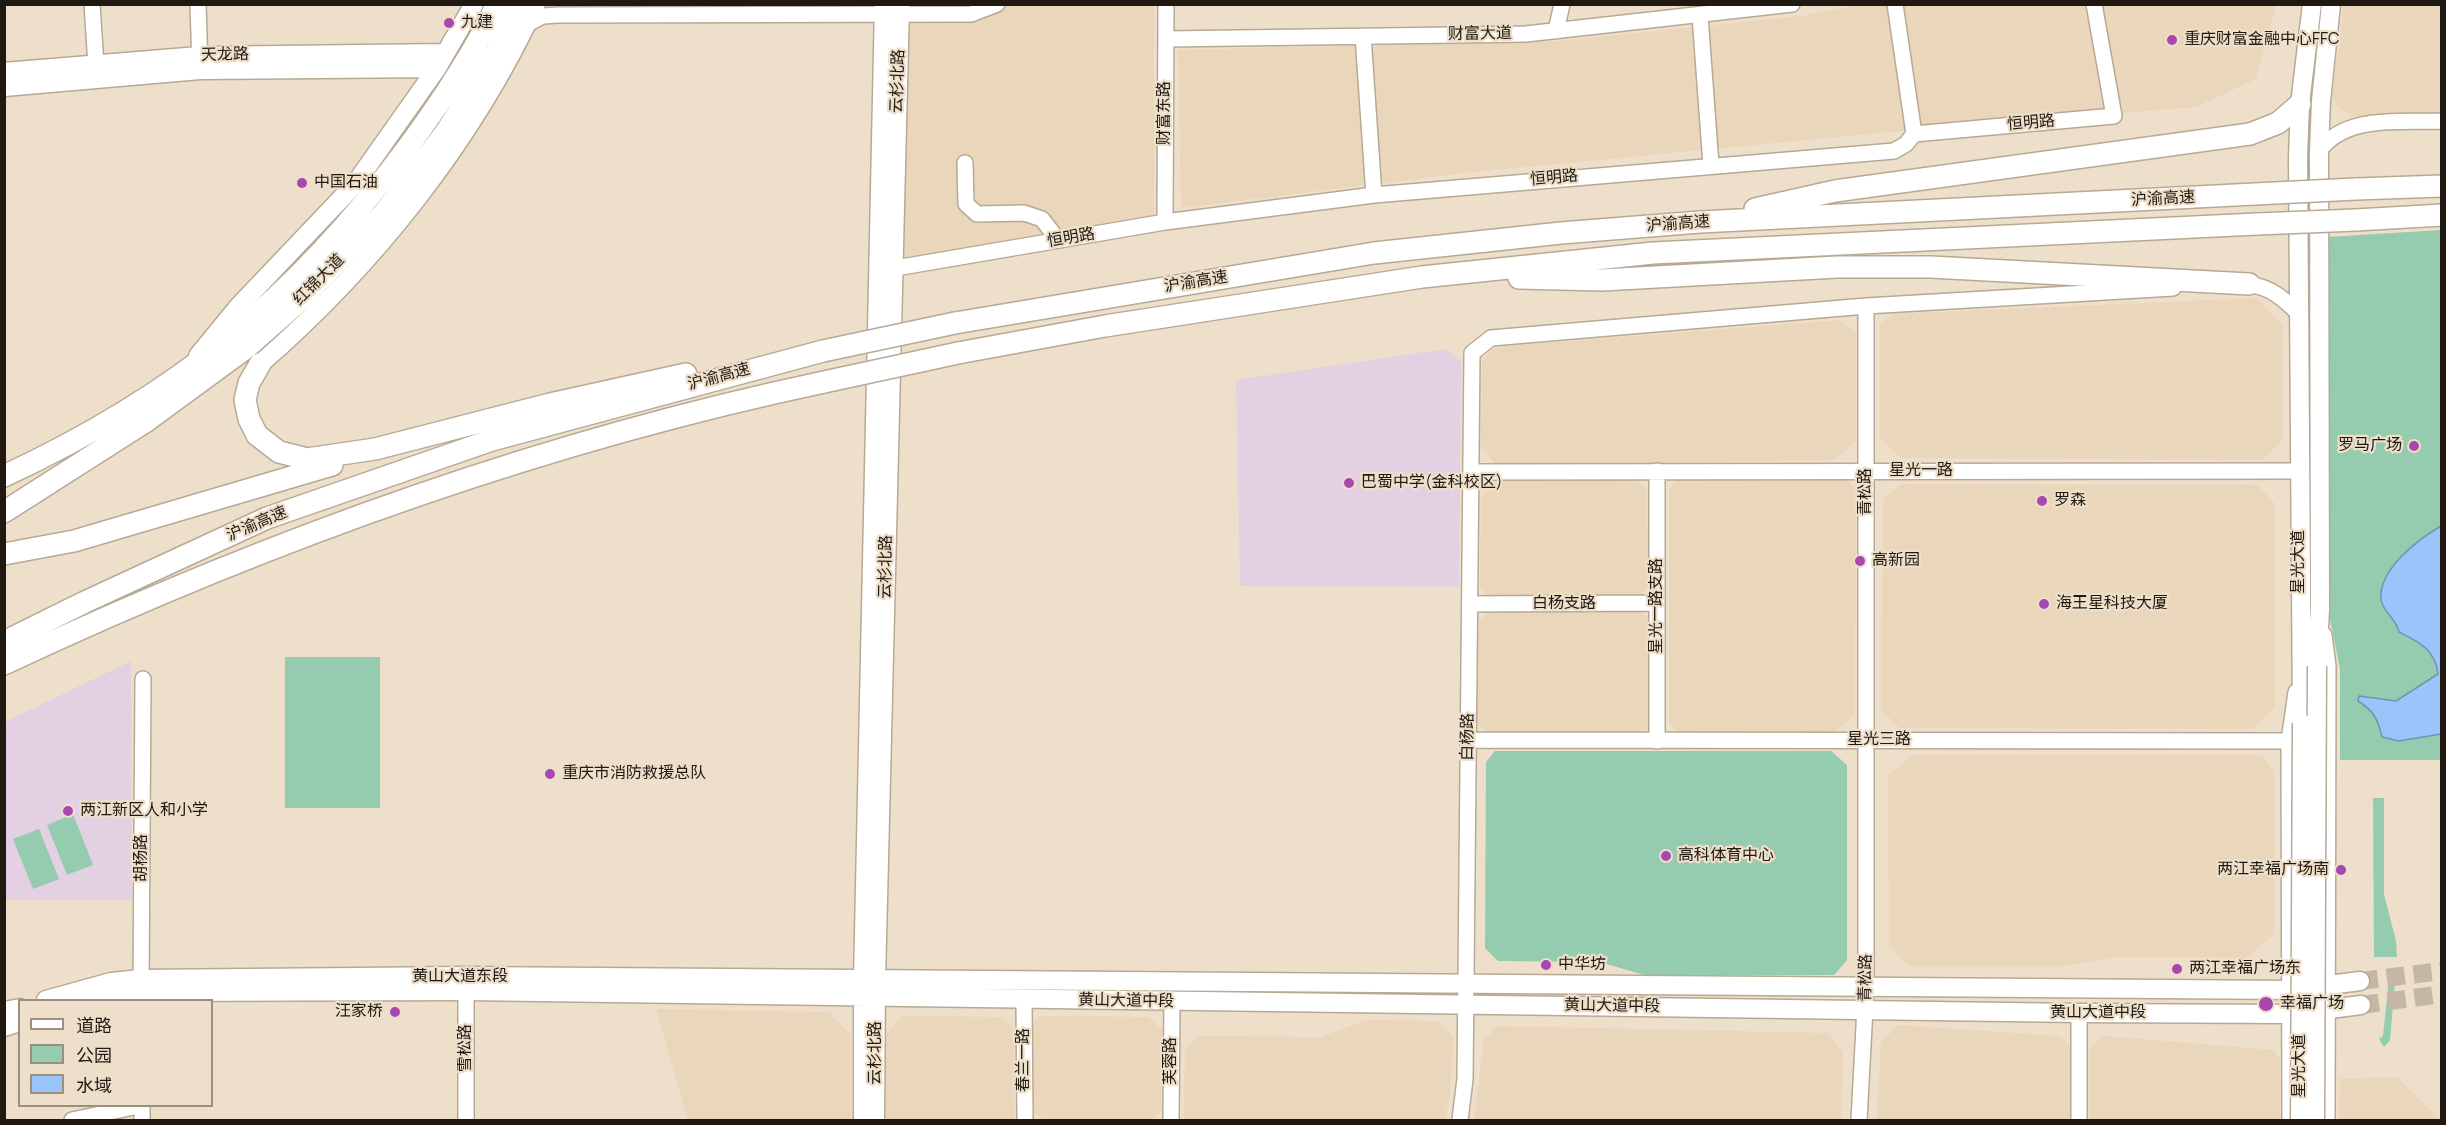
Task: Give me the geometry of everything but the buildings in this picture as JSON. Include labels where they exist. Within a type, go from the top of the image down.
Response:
[{"type":"highway","name":"红锦大道","points":[[42,458],[99,428],[180,378],[239,332],[293,284],[370,198],[431,116],[480,40],[497,4]]},
{"type":"highway","name":"红锦大道","points":[[47,484],[145,422],[246,348],[305,296],[384,213],[446,132],[497,50],[518,4]]},
{"type":"highway","points":[[1700,222],[1835,191],[2250,134],[2278,123],[2300,104]]},
{"type":"highway","name":"沪渝高速","points":[[4,642],[85,602],[267,519],[492,440],[747,370],[823,351],[956,323],[1374,253],[1561,233],[1700,222],[2442,186]]},
{"type":"highway","name":"沪渝高速","points":[[4,664],[129,605],[288,543],[506,464],[718,404],[958,353],[1105,326],[1422,277],[1653,253],[2442,215]]},
{"type":"highway","points":[[1422,277],[1602,280],[1837,267],[1931,267],[2249,284]]},
{"type":"highway","points":[[260,364],[249,383],[245,400],[257,435],[279,452],[294,457],[327,457],[434,435]]},
{"type":"highway","points":[[4,554],[74,541],[434,435],[668,376],[747,370]]},
{"type":"highway","points":[[4,466],[42,458]]},
{"type":"highway","points":[[4,476],[42,458]]},
{"type":"highway","points":[[4,504],[47,484]]},
{"type":"highway","points":[[4,512],[47,484]]},
{"type":"highway","points":[[4,677],[40,659],[129,605]]},
{"type":"main road","name":"红锦大道","points":[[180,378],[238,306],[355,184],[446,53],[474,4]]},
{"type":"main road","name":"红锦大道","points":[[260,364],[355,272],[395,226],[461,136],[527,24],[536,4]]},
{"type":"main road","name":"星光大道","points":[[2300,1120],[2302,723],[2308,663],[2320,609],[2319,151],[2331,4]]},
{"type":"main road","name":"云杉北路","points":[[863,1120],[870,989],[892,9]]},
{"type":"main road","name":"星光大道","points":[[2311,9],[2300,104],[2298,312],[2299,471],[2308,663],[2315,1120]]},
{"type":"main road","name":"天龙路","points":[[4,87],[200,63],[446,53]]},
{"type":"main road","name":"天龙路","points":[[4,72],[96,64],[200,63],[436,68]]},
{"type":"main road","name":"黄山大道中段","points":[[870,989],[1466,986],[2291,990],[2360,981]]},
{"type":"main road","name":"黄山大道东段","points":[[50,999],[111,982],[141,990]]},
{"type":"main road","name":"黄山大道东段","points":[[99,999],[141,990],[466,984],[870,989]]},
{"type":"main road","name":"云杉北路","points":[[870,989],[875,1120]]},
{"type":"main road","name":"黄山大道中段","points":[[870,989],[1024,999],[2079,1013],[2291,1014],[2361,1005]]},
{"type":"street","points":[[92,4],[96,64]]},
{"type":"street","points":[[198,4],[200,63]]},
{"type":"street","points":[[527,24],[543,16],[621,10],[892,9],[971,14],[997,4]]},
{"type":"street","name":"财富东路","points":[[1165,222],[1166,4]]},
{"type":"street","points":[[1556,31],[1562,4]]},
{"type":"street","name":"财富大道","points":[[1166,39],[1526,34],[1792,4]]},
{"type":"street","points":[[1895,4],[1914,134]]},
{"type":"street","name":"恒明路","points":[[885,270],[1165,222],[1374,195],[1894,151],[1906,144],[1914,134],[2114,116],[2094,4]]},
{"type":"street","points":[[1700,16],[1711,165]]},
{"type":"street","points":[[1363,36],[1374,195]]},
{"type":"street","points":[[2319,151],[2329,138],[2348,126],[2442,121]]},
{"type":"street","points":[[965,163],[966,204],[977,214],[1024,213],[1042,219],[1058,240]]},
{"type":"street","points":[[1866,306],[2249,284],[2267,288],[2279,294],[2298,312]]},
{"type":"street","name":"白杨路","points":[[1460,1120],[1465,1079],[1472,353],[1491,338],[1866,306]]},
{"type":"street","name":"青松路","points":[[1859,1120],[1866,989],[1866,306]]},
{"type":"street","name":"星光一路支路","points":[[1658,471],[1658,741]]},
{"type":"street","name":"星光一路","points":[[1471,472],[2299,471]]},
{"type":"street","name":"白杨支路","points":[[1470,604],[1658,603]]},
{"type":"street","points":[[2320,609],[2328,666],[2327,1120]]},
{"type":"street","points":[[2290,1120],[2289,741],[2308,663]]},
{"type":"street","name":"胡杨路","points":[[141,990],[143,679]]},
{"type":"street","name":"星光三路","points":[[1468,740],[2289,741]]},
{"type":"street","name":"雪松路","points":[[466,984],[466,1120]]},
{"type":"street","name":"春兰一路","points":[[1024,999],[1025,1120]]},
{"type":"street","name":"芙蓉路","points":[[1171,1120],[1172,1001]]},
{"type":"street","points":[[2079,1013],[2079,1120]]},
{"type":"street","points":[[72,1120],[133,1107]]},
{"type":"shaded area","points":[[1863,4],[2276,5],[2256,79],[2196,107],[1911,130],[1463,173],[1181,208],[1178,50],[1558,41],[1801,16]]},
{"type":"shaded area","points":[[910,5],[1154,5],[1154,218],[903,261]]},
{"type":"shaded area","points":[[2344,5],[2441,5],[2441,114],[2359,119],[2339,108],[2332,96]]},
{"type":"shaded area","points":[[2257,298],[2283,326],[2282,441],[2262,460],[1900,458],[1880,439],[1880,325],[1893,314]]},
{"type":"shaded area","points":[[1840,320],[1856,333],[1856,441],[1834,460],[1496,465],[1481,447],[1482,360],[1496,347]]},
{"type":"shaded area","name":"巴蜀中学(金科校区)","points":[[1445,349],[1461,361],[1459,587],[1240,586],[1236,380]]},
{"type":"shaded area","points":[[1845,478],[1856,490],[1855,714],[1834,733],[1677,733],[1669,724],[1669,489],[1679,479]]},
{"type":"shaded area","points":[[1635,479],[1647,489],[1648,587],[1638,597],[1490,597],[1480,588],[1481,499],[1496,481]]},
{"type":"shaded area","points":[[1901,484],[2257,485],[2275,504],[2275,707],[2252,729],[1899,728],[1881,710],[1883,499]]},
{"type":"shaded area","points":[[1638,609],[1654,623],[1653,723],[1643,734],[1490,734],[1476,723],[1477,622],[1490,611]]},
{"type":"shaded area","name":"两江新区人和小学","points":[[131,661],[132,900],[5,900],[5,722]]},
{"type":"shaded area","points":[[1912,755],[2261,755],[2274,770],[2274,934],[2246,958],[2115,957],[2063,966],[1909,966],[1889,947],[1888,776]]},
{"type":"shaded area","points":[[656,1009],[829,1012],[851,1035],[851,1120],[688,1120]]},
{"type":"shaded area","points":[[902,1016],[1004,1017],[1014,1030],[1014,1120],[885,1120],[885,1035]]},
{"type":"shaded area","points":[[1040,1016],[1148,1017],[1163,1030],[1161,1111],[1152,1120],[1044,1120],[1032,1111],[1031,1023]]},
{"type":"shaded area","points":[[1366,1020],[1438,1021],[1454,1037],[1450,1095],[1445,1120],[1184,1120],[1185,1048],[1199,1036],[1321,1037]]},
{"type":"shaded area","points":[[1898,1025],[2060,1036],[2070,1046],[2070,1120],[1877,1120],[1881,1042]]},
{"type":"shaded area","points":[[1498,1026],[1828,1033],[1843,1052],[1841,1120],[1474,1120],[1484,1039]]},
{"type":"shaded area","points":[[2105,1036],[2274,1050],[2280,1060],[2280,1120],[2089,1120],[2090,1046]]},
{"type":"shaded area","points":[[2397,1077],[2441,1120],[2339,1120],[2339,1079]]},
{"type":"green space","points":[[2441,230],[2441,760],[2340,760],[2340,669],[2327,604],[2327,237]]},
{"type":"green space","points":[[285,657],[380,657],[380,808],[285,808]]},
{"type":"green space","name":"高科体育中心","points":[[1495,751],[1831,751],[1847,765],[1847,960],[1834,975],[1644,975],[1600,962],[1498,961],[1485,948],[1486,762]]},
{"type":"green space","points":[[2373,798],[2384,798],[2384,894],[2396,941],[2397,957],[2374,957]]},
{"type":"green space","points":[[73,814],[93,865],[67,875],[47,825]]},
{"type":"green space","points":[[39,829],[59,879],[33,889],[13,839]]},
{"type":"green space","points":[[2390,970],[2396,970],[2390,1040],[2384,1047],[2379,1039],[2383,1036]]},
{"type":"water","points":[[2441,526],[2441,734],[2399,741],[2382,737],[2374,716],[2358,701],[2359,696],[2396,701],[2438,674],[2430,652],[2399,632],[2382,604],[2382,588],[2386,577],[2402,556]]},
{"type":"tunnel","points":[[2360,981],[2442,971]]},
{"type":"tunnel","points":[[2361,1005],[2442,994]]},
{"type":"place","name":"九建","points":[[449,23]]},
{"type":"place","name":"重庆财富金融中心FFC","points":[[2172,40]]},
{"type":"place","name":"中国石油","points":[[302,183]]},
{"type":"place","name":"罗马广场","points":[[2414,446]]},
{"type":"place","name":"巴蜀中学(金科校区)","points":[[1349,483]]},
{"type":"place","name":"罗森","points":[[2042,501]]},
{"type":"place","name":"高新园","points":[[1860,561]]},
{"type":"place","name":"海王星科技大厦","points":[[2044,604]]},
{"type":"place","name":"重庆市消防救援总队","points":[[550,774]]},
{"type":"place","name":"两江新区人和小学","points":[[68,811]]},
{"type":"place","name":"高科体育中心","points":[[1666,856]]},
{"type":"place","name":"两江幸福广场南","points":[[2341,870]]},
{"type":"place","name":"中华坊","points":[[1546,965]]},
{"type":"place","name":"两江幸福广场东","points":[[2177,969]]},
{"type":"place","name":"幸福广场","points":[[2266,1004]]},
{"type":"place","name":"汪家桥","points":[[395,1012]]}]
